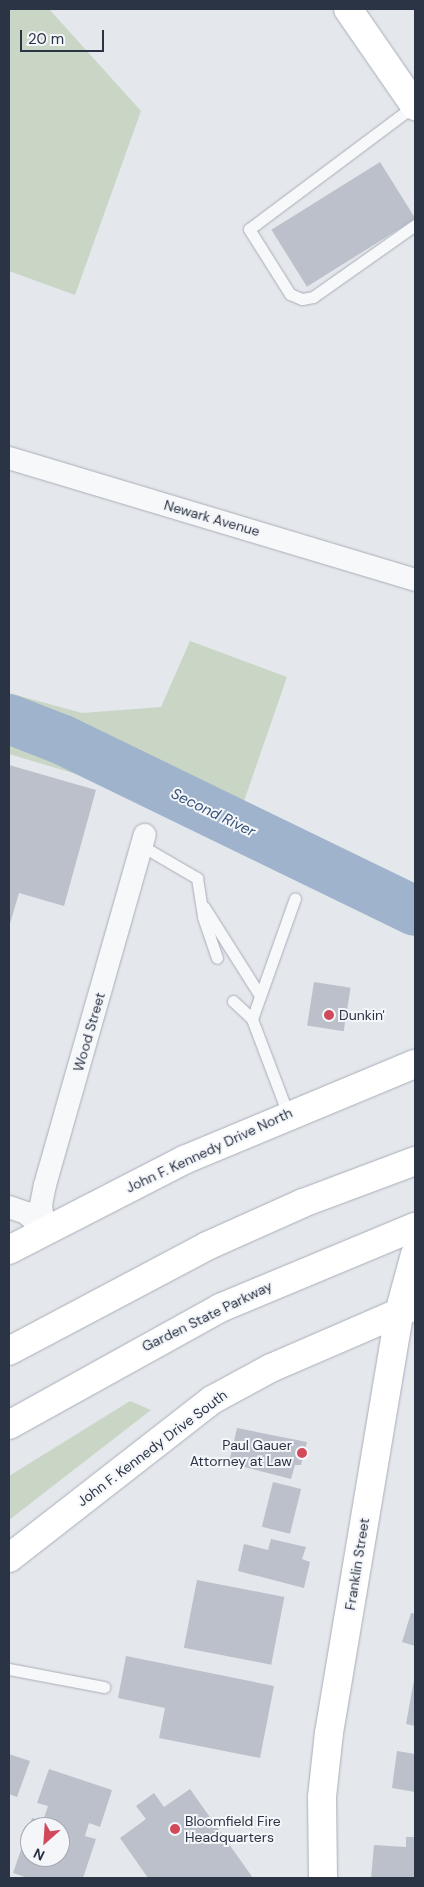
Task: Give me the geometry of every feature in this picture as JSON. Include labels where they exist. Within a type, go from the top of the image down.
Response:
[{"type":"main road","points":[[348,9],[415,106]]},
{"type":"main road","name":"John F. Kennedy Drive North","points":[[9,1250],[44,1229],[288,1114],[415,1064]]},
{"type":"main road","points":[[9,1351],[169,1264],[374,1175],[415,1161]]},
{"type":"main road","name":"Garden State Parkway","points":[[9,1425],[177,1330],[372,1242],[415,1226]]},
{"type":"main road","name":"Franklin Street","points":[[323,1878],[322,1797],[329,1733],[410,1311],[415,1254]]},
{"type":"main road","name":"John F. Kennedy Drive South","points":[[9,1558],[212,1400],[271,1368],[410,1311]]},
{"type":"street","name":"Newark Avenue","points":[[9,458],[415,580]]},
{"type":"street","name":"Wood Street","points":[[44,1229],[41,1205],[45,1185],[143,841]]},
{"type":"street","points":[[9,1207],[26,1213],[44,1229]]},
{"type":"lane","points":[[415,106],[249,229],[290,294],[302,299],[313,297],[415,225]]},
{"type":"lane","points":[[143,841],[191,871],[197,878],[204,907],[258,994]]},
{"type":"lane","points":[[252,1018],[258,994],[295,898]]},
{"type":"lane","points":[[204,907],[203,918],[217,958]]},
{"type":"lane","points":[[233,1001],[252,1018],[288,1114]]},
{"type":"lane","points":[[9,1669],[104,1687]]},
{"type":"green space","points":[[9,9],[49,9],[141,111],[75,295],[9,271]]},
{"type":"green space","points":[[190,641],[287,677],[243,804],[86,777],[9,754],[9,693],[82,713],[161,707]]},
{"type":"green space","points":[[130,1401],[151,1410],[9,1520],[9,1476]]},
{"type":"building","points":[[380,162],[415,219],[307,287],[271,230]]},
{"type":"building","points":[[9,765],[96,790],[64,906],[19,893],[9,927]]},
{"type":"building","name":"Dunkin'","points":[[314,982],[351,988],[344,1031],[307,1025]]},
{"type":"building","points":[[237,1428],[307,1442],[301,1465],[295,1465],[291,1479],[229,1463]]},
{"type":"building","points":[[273,1482],[301,1489],[290,1534],[262,1527]]},
{"type":"building","points":[[271,1539],[306,1547],[302,1559],[310,1562],[304,1588],[238,1571],[244,1544],[268,1550]]},
{"type":"building","points":[[197,1580],[284,1597],[271,1665],[184,1648]]},
{"type":"building","points":[[411,1613],[415,1614],[415,1646],[402,1642]]},
{"type":"building","points":[[126,1656],[274,1686],[260,1758],[159,1738],[165,1708],[118,1698]]},
{"type":"building","points":[[415,1680],[415,1726],[406,1724]]},
{"type":"building","points":[[397,1751],[415,1754],[415,1792],[392,1788]]},
{"type":"building","points":[[9,1754],[30,1761],[17,1797],[9,1794]]},
{"type":"building","points":[[49,1769],[112,1790],[100,1827],[89,1823],[85,1836],[96,1839],[83,1878],[28,1878],[13,1873],[20,1853],[20,1867],[70,1867],[70,1817],[44,1817],[48,1806],[37,1803]]},
{"type":"building","name":"Bloomfield Fire Headquarters","points":[[190,1789],[253,1878],[148,1878],[120,1838],[146,1819],[136,1806],[154,1793],[164,1807]]},
{"type":"building","points":[[406,1837],[415,1837],[415,1878],[371,1878],[374,1845],[406,1847]]},
{"type":"waterway","name":"Second River","points":[[9,719],[63,740],[415,911]]},
{"type":"place","name":"Dunkin'","points":[[329,1015]]},
{"type":"place","name":"Paul Gauer Attorney at Law","points":[[302,1453]]},
{"type":"place","name":"Bloomfield Fire Headquarters","points":[[175,1829]]}]
